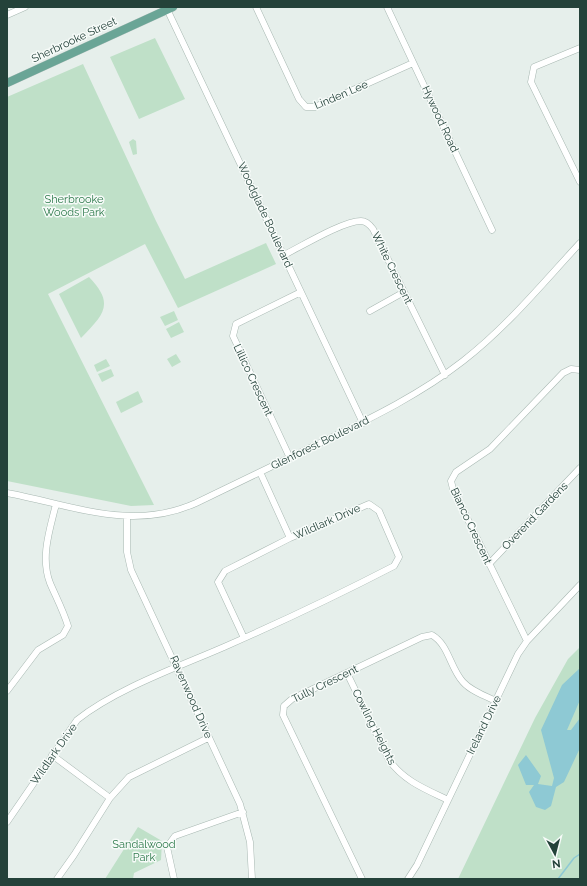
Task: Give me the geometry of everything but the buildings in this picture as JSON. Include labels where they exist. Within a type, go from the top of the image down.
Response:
[{"type":"main road","name":"Sherbrooke Street","points":[[7,83],[169,8]]},
{"type":"street","points":[[7,15],[25,7]]},
{"type":"street","name":"Linden Lee","points":[[256,7],[299,99],[306,107],[315,107],[413,63]]},
{"type":"street","name":"Hywood Road","points":[[387,7],[492,230]]},
{"type":"street","name":"Woodglade Boulevard","points":[[169,8],[363,423]]},
{"type":"street","points":[[580,48],[534,68],[531,77],[531,82],[580,182]]},
{"type":"street","name":"White Crescent","points":[[284,255],[346,224],[362,220],[369,223],[445,375]]},
{"type":"street","name":"Glenforest Boulevard","points":[[7,493],[126,517],[155,516],[183,509],[363,423],[414,395],[445,375],[484,344],[514,316],[533,293],[580,243]]},
{"type":"street","name":"Lillico Crescent","points":[[290,458],[232,336],[236,324],[301,292]]},
{"type":"street","points":[[370,311],[404,292]]},
{"type":"street","name":"Bianco Crescent","points":[[527,641],[452,488],[453,475],[490,450],[563,373],[571,369],[580,370]]},
{"type":"street","name":"Overend Gardens","points":[[489,564],[580,468]]},
{"type":"street","points":[[260,472],[290,538]]},
{"type":"street","points":[[7,691],[38,650],[63,635],[68,626],[50,582],[45,564],[46,544],[56,504]]},
{"type":"street","name":"Wildlark Drive","points":[[7,822],[77,720],[92,708],[177,666],[244,638],[394,566],[399,557],[378,511],[368,504],[290,538],[226,571],[218,582],[244,638]]},
{"type":"street","name":"Ravenwood Drive","points":[[126,517],[127,552],[131,570],[177,666],[208,738],[233,787],[243,812],[250,842],[252,879]]},
{"type":"street","name":"Ireland Drive","points":[[408,879],[417,865],[516,659],[527,641],[580,585]]},
{"type":"street","name":"Tully Crescent","points":[[362,879],[283,710],[284,706],[292,699],[422,637],[432,636],[441,642],[455,672],[463,683],[475,691],[496,701]]},
{"type":"street","name":"Cowling Heights","points":[[348,673],[389,760],[396,770],[413,783],[448,800]]},
{"type":"street","points":[[57,879],[110,798],[129,777],[208,738]]},
{"type":"street","points":[[52,755],[110,798]]},
{"type":"street","points":[[174,879],[167,847],[175,836],[243,812]]},
{"type":"green space","points":[[155,38],[185,99],[139,119],[110,57]]},
{"type":"green space","name":"Sherbrooke Woods Park","points":[[83,64],[156,221],[185,279],[266,243],[276,264],[178,308],[145,244],[48,294],[154,505],[131,506],[7,481],[7,97]]},
{"type":"green space","points":[[133,139],[136,141],[137,154],[133,155],[129,142]]},
{"type":"green space","points":[[89,277],[97,286],[104,302],[103,309],[96,322],[81,338],[59,294]]},
{"type":"green space","points":[[174,311],[178,320],[165,326],[160,317]]},
{"type":"green space","points":[[179,322],[184,332],[171,338],[166,329]]},
{"type":"green space","points":[[176,354],[181,362],[172,367],[167,359]]},
{"type":"green space","points":[[106,359],[110,366],[97,372],[94,365]]},
{"type":"green space","points":[[111,369],[114,376],[102,382],[98,374]]},
{"type":"green space","points":[[138,391],[143,402],[121,413],[116,402]]},
{"type":"green space","points":[[580,647],[580,879],[458,879],[535,718],[568,659]]},
{"type":"green space","name":"Sandalwood Park","points":[[138,827],[162,841],[161,860],[134,873],[133,879],[105,879]]},
{"type":"water","points":[[580,668],[580,700],[567,730],[571,730],[580,718],[580,748],[564,782],[556,787],[551,806],[545,810],[536,807],[529,792],[534,785],[526,785],[518,765],[526,755],[541,776],[538,784],[552,786],[554,778],[541,730],[562,685]]},
{"type":"waterway","points":[[558,879],[574,858],[580,854]]}]
